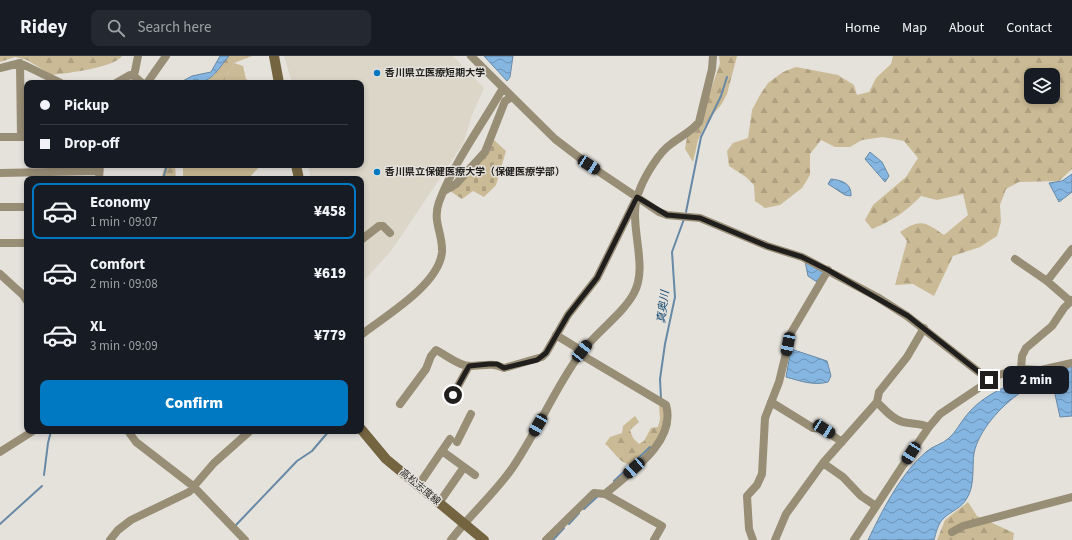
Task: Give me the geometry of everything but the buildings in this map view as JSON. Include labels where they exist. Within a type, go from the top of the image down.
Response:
[{"type":"main road","points":[[274,56],[278,80]]},
{"type":"main road","name":"高松志度線","points":[[364,434],[378,451],[484,540]]},
{"type":"street","points":[[134,76],[138,56]]},
{"type":"street","points":[[150,80],[166,56]]},
{"type":"street","points":[[471,56],[555,139],[571,152],[637,197],[667,215],[700,218],[767,246],[802,257],[828,270],[877,297],[924,328],[989,380]]},
{"type":"street","points":[[400,404],[426,369],[431,356],[436,350],[469,366],[497,364],[504,368],[537,360],[546,353],[572,310],[597,278],[640,189],[664,150],[693,129],[699,122],[712,69],[713,56]]},
{"type":"street","points":[[0,68],[20,63],[51,80]]},
{"type":"street","points":[[0,137],[24,137],[20,63]]},
{"type":"street","points":[[119,80],[124,76],[130,75],[139,80]]},
{"type":"street","points":[[364,333],[420,290],[437,268],[442,253],[442,240],[436,220],[436,211],[444,191],[503,88]]},
{"type":"street","points":[[444,191],[456,184],[485,152],[505,101],[512,97]]},
{"type":"street","points":[[0,173],[46,169],[75,176],[99,172]]},
{"type":"street","points":[[451,540],[516,464],[581,353],[595,335],[628,302],[638,284],[639,267],[636,216],[637,197]]},
{"type":"street","points":[[0,207],[24,207]]},
{"type":"street","points":[[364,238],[379,226],[383,226],[390,233]]},
{"type":"street","points":[[0,243],[24,243]]},
{"type":"street","points":[[1047,281],[1072,249]]},
{"type":"street","points":[[1015,259],[1071,300],[1052,326],[1026,348],[1022,356],[1021,369]]},
{"type":"street","points":[[753,540],[749,528],[747,496],[757,485],[762,474],[764,425],[781,377],[791,333],[828,270]]},
{"type":"street","points":[[0,274],[24,293]]},
{"type":"street","points":[[775,540],[786,514],[823,463],[854,430],[861,418],[877,402],[879,392],[907,357],[924,328]]},
{"type":"street","points":[[556,335],[581,353],[666,405],[668,411],[665,431],[654,450],[605,494]]},
{"type":"street","points":[[854,540],[929,427],[940,414],[998,375],[1021,369],[1041,370],[1072,362]]},
{"type":"street","points":[[453,395],[469,366]]},
{"type":"street","points":[[771,402],[813,428],[824,429],[842,442]]},
{"type":"street","points":[[877,402],[894,418],[902,422],[923,424],[929,427]]},
{"type":"street","points":[[418,486],[442,451],[453,441],[471,414]]},
{"type":"street","points":[[0,452],[28,434]]},
{"type":"street","points":[[130,434],[136,442],[193,486],[245,540]]},
{"type":"street","points":[[110,540],[118,530],[131,520],[189,492],[214,463],[247,434]]},
{"type":"street","points":[[442,451],[475,475]]},
{"type":"street","points":[[823,463],[843,477],[861,496],[876,506]]},
{"type":"street","points":[[439,503],[464,467]]},
{"type":"street","points":[[546,540],[594,493],[605,494],[662,526],[654,540]]},
{"type":"street","points":[[952,532],[963,526],[1072,497]]},
{"type":"shaded area","name":"香川県立保健医療大学（保健医療学部）","points":[[284,56],[453,56],[484,88],[472,115],[463,144],[391,251],[364,281],[364,176],[310,176],[309,168],[364,168],[364,80],[291,80]]},
{"type":"green space","points":[[0,56],[122,56],[110,64],[100,67],[52,75],[27,60],[15,57],[0,62]]},
{"type":"green space","points":[[229,56],[252,56],[234,63],[225,80],[208,80],[214,75]]},
{"type":"green space","points":[[719,56],[737,56],[727,94],[721,105],[708,120],[698,140],[693,162],[685,149],[687,137],[705,107],[720,63]]},
{"type":"green space","points":[[893,56],[1072,56],[1072,169],[1059,181],[1019,182],[1006,189],[1000,205],[1001,222],[997,236],[980,247],[953,256],[934,296],[913,284],[895,285],[907,241],[900,232],[918,223],[923,223],[944,235],[968,215],[963,194],[937,200],[921,196],[899,215],[872,229],[865,220],[873,205],[906,177],[918,158],[904,141],[883,137],[862,140],[850,147],[835,147],[821,140],[810,154],[810,175],[802,188],[780,205],[765,208],[755,201],[754,185],[746,177],[729,166],[727,151],[733,143],[748,138],[752,110],[768,83],[783,72],[796,67],[838,75],[854,85],[857,95],[869,92],[876,78],[891,64]]},
{"type":"green space","points":[[234,63],[243,66],[246,79],[248,80],[225,80]]},
{"type":"green space","points":[[494,140],[506,151],[496,185],[484,197],[473,191],[462,199],[450,191],[458,172],[463,173]]},
{"type":"green space","points":[[164,168],[175,168],[176,176],[162,176]]},
{"type":"green space","points":[[183,168],[258,168],[251,176],[183,176]]},
{"type":"green space","points":[[659,406],[664,407],[664,423],[663,432],[658,442],[644,458],[638,462],[633,464],[624,463],[605,444],[610,437],[622,433],[623,426],[635,416],[639,422],[630,430],[633,438],[639,444],[644,441],[651,428],[658,427],[660,419]]},
{"type":"green space","points":[[968,502],[977,516],[1014,533],[1013,540],[937,540],[945,520]]},
{"type":"water","points":[[220,56],[229,56],[213,76],[208,79],[185,80],[192,76],[211,72]]},
{"type":"water","points":[[484,56],[513,56],[510,77],[507,81]]},
{"type":"water","points":[[870,152],[882,162],[889,176],[885,182],[865,159]]},
{"type":"water","points":[[1072,174],[1072,192],[1059,202],[1049,183],[1062,181]]},
{"type":"water","points":[[831,179],[842,181],[848,185],[851,196],[845,195],[828,184]]},
{"type":"water","points":[[805,261],[824,272],[817,282],[808,276]]},
{"type":"water","points":[[791,349],[827,361],[831,376],[828,382],[812,383],[786,377]]},
{"type":"water","points":[[1072,365],[1072,416],[1060,417],[1051,376],[1059,370]]},
{"type":"water","points":[[1039,377],[1039,384],[1013,398],[998,412],[986,427],[974,453],[970,493],[959,507],[942,520],[934,540],[868,540],[879,517],[900,481],[928,450],[949,438],[973,408],[989,395],[1019,382]]},
{"type":"waterway","name":"真奥川","points":[[686,212],[701,137],[721,96],[727,77]]},
{"type":"waterway","points":[[164,176],[166,168]]},
{"type":"waterway","name":"真奥川","points":[[661,399],[660,379],[665,344],[675,297],[672,252],[684,219]]},
{"type":"waterway","points":[[44,475],[50,434]]},
{"type":"waterway","points":[[236,525],[297,461],[312,451],[326,434]]},
{"type":"waterway","name":"真奥川","points":[[614,481],[650,447]]},
{"type":"waterway","points":[[0,524],[42,486]]},
{"type":"waterway","name":"真奥川","points":[[584,509],[598,496]]},
{"type":"waterway","name":"真奥川","points":[[569,524],[579,513]]},
{"type":"waterway","name":"真奥川","points":[[553,540],[564,528]]},
{"type":"place","name":"香川県立医療短期大学","points":[[377,73]]},
{"type":"place","name":"香川県立保健医療大学（保健医療学部）","points":[[377,172]]},
{"type":"route","points":[[453,395],[459,387],[469,366],[497,364],[504,368],[537,360],[546,353],[568,315],[597,278],[637,197],[659,212],[667,215],[700,218],[767,246],[802,257],[828,270],[908,316],[984,374],[989,380]]}]
